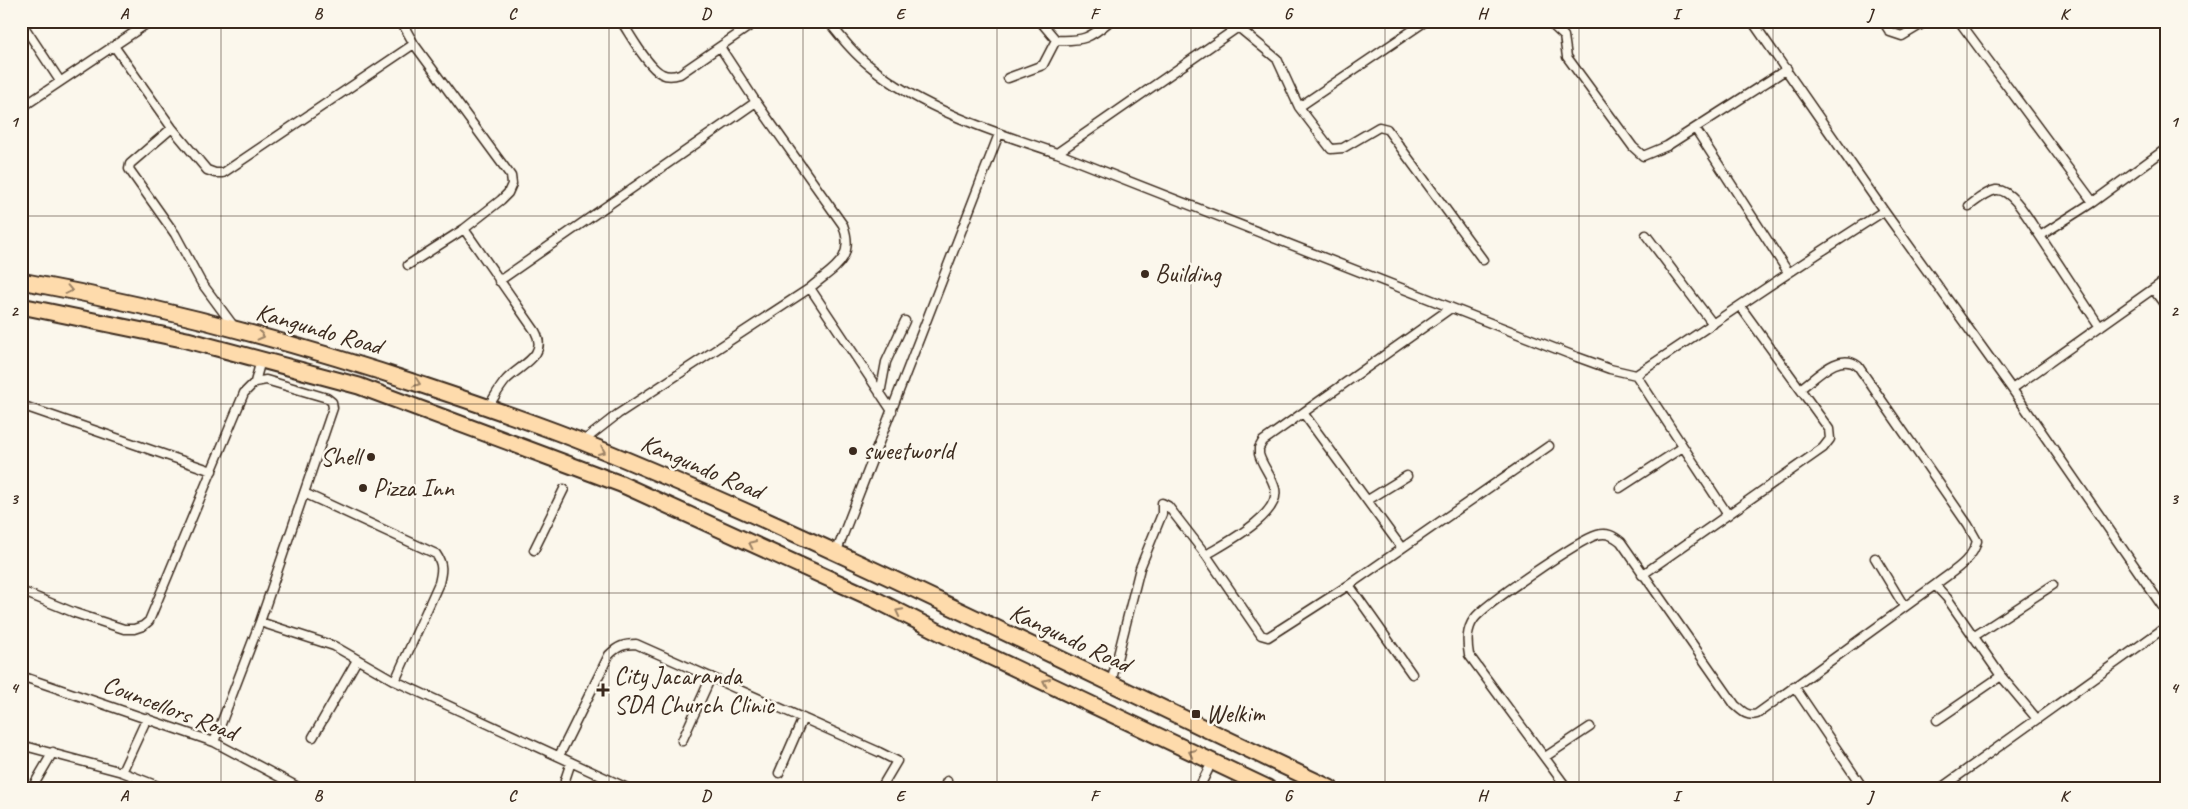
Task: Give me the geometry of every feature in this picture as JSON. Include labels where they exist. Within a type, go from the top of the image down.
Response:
[{"type":"highway","name":"Kangundo Road","points":[[21,281],[159,310],[310,349],[488,407],[582,442],[738,507],[1330,788]]},
{"type":"highway","name":"Kangundo Road","points":[[21,306],[187,340],[359,386],[621,484],[876,600],[951,638],[1268,788]]},
{"type":"highway","points":[[187,340],[188,318]]},
{"type":"highway","points":[[302,371],[310,349]]},
{"type":"highway","points":[[359,386],[365,366]]},
{"type":"street","points":[[21,108],[151,21]]},
{"type":"street","points":[[401,21],[414,44],[511,176],[512,184],[508,193],[464,229],[408,265]]},
{"type":"street","points":[[621,21],[652,66],[659,73],[668,76],[680,74],[757,21]]},
{"type":"street","points":[[828,21],[869,66],[893,84],[923,100],[1000,134],[1057,153],[1610,370],[1636,375],[1788,272],[1884,211]]},
{"type":"street","points":[[1040,21],[1056,40],[1075,40],[1093,35],[1110,21]]},
{"type":"street","points":[[1057,153],[1247,21]]},
{"type":"street","points":[[1299,107],[1426,21]]},
{"type":"street","points":[[1548,21],[1564,36],[1567,57],[1633,147],[1643,156],[1667,146],[1787,69]]},
{"type":"street","points":[[1752,21],[1884,211],[2012,389],[2167,613]]},
{"type":"street","points":[[1883,21],[1890,32],[1902,36],[1927,21]]},
{"type":"street","points":[[1959,21],[2093,202]]},
{"type":"street","points":[[21,22],[60,81]]},
{"type":"street","points":[[1238,27],[1276,59],[1299,107],[1331,150],[1344,148],[1379,126],[1387,129],[1483,260]]},
{"type":"street","points":[[1008,78],[1042,66],[1056,40]]},
{"type":"street","points":[[114,46],[172,128],[208,170],[214,173],[223,173],[414,44]]},
{"type":"street","points":[[582,442],[618,414],[810,288],[838,264],[846,254],[848,244],[843,225],[756,102],[720,47]]},
{"type":"street","points":[[499,281],[756,102]]},
{"type":"street","points":[[172,128],[130,164],[129,169],[175,234],[201,282],[236,330]]},
{"type":"street","points":[[1695,128],[1788,272]]},
{"type":"street","points":[[836,553],[1000,134]]},
{"type":"street","points":[[2040,236],[2093,202],[2167,148]]},
{"type":"street","points":[[1969,206],[1986,194],[1996,190],[2011,195],[2100,327]]},
{"type":"street","points":[[464,229],[535,331],[539,346],[537,353],[531,360],[507,379],[488,407]]},
{"type":"street","points":[[1646,235],[1713,324]]},
{"type":"street","points":[[2012,389],[2167,279]]},
{"type":"street","points":[[810,288],[892,411]]},
{"type":"street","points":[[2153,289],[2167,308]]},
{"type":"street","points":[[1642,575],[1828,444],[1830,439],[1829,429],[1740,306]]},
{"type":"street","points":[[1206,556],[1239,534],[1264,515],[1272,506],[1276,497],[1275,489],[1260,460],[1259,448],[1263,441],[1304,414],[1450,308]]},
{"type":"street","points":[[880,394],[886,362],[905,321]]},
{"type":"street","points":[[21,591],[74,613],[124,629],[134,629],[143,626],[154,612],[179,546],[244,393],[255,382],[261,360]]},
{"type":"street","points":[[1567,788],[1470,655],[1466,641],[1470,626],[1480,613],[1582,542],[1597,535],[1607,534],[1621,542],[1642,575],[1735,705],[1745,714],[1751,716],[1757,714],[1935,584],[1967,560],[1974,551],[1977,541],[1968,525],[1858,366],[1852,361],[1842,360],[1800,390]]},
{"type":"street","points":[[1636,375],[1728,515]]},
{"type":"street","points":[[214,742],[260,622],[332,413],[332,402],[327,398],[266,380],[255,382]]},
{"type":"street","points":[[21,404],[212,471]]},
{"type":"street","points":[[1304,414],[1401,547]]},
{"type":"street","points":[[1111,683],[1140,568],[1162,514],[1162,502],[1168,506],[1206,556],[1261,635],[1266,638],[1349,585],[1401,547],[1549,446]]},
{"type":"street","points":[[1620,488],[1684,447]]},
{"type":"street","points":[[1368,500],[1407,476]]},
{"type":"street","points":[[534,550],[564,489]]},
{"type":"street","points":[[304,493],[436,554],[440,560],[442,570],[439,582],[395,681]]},
{"type":"street","points":[[1875,558],[1904,606]]},
{"type":"street","points":[[1935,584],[1947,598],[2001,676],[2037,719]]},
{"type":"street","points":[[1349,585],[1412,674]]},
{"type":"street","points":[[1973,637],[2053,585]]},
{"type":"street","points":[[260,622],[334,646],[395,681],[627,788]]},
{"type":"street","points":[[1941,788],[2167,626]]},
{"type":"street","points":[[559,756],[609,655],[616,648],[624,644],[636,644],[896,761],[881,788]]},
{"type":"street","points":[[313,737],[357,660]]},
{"type":"street","name":"Councellors Road","points":[[21,676],[214,742],[300,788]]},
{"type":"street","points":[[1937,720],[2001,676]]},
{"type":"street","points":[[682,741],[711,678]]},
{"type":"street","points":[[1794,686],[1863,788]]},
{"type":"street","points":[[122,772],[146,718]]},
{"type":"street","points":[[779,773],[803,718]]},
{"type":"street","points":[[1545,757],[1590,727]]},
{"type":"street","points":[[21,745],[53,752],[122,772],[163,788]]},
{"type":"street","points":[[32,788],[53,752]]},
{"type":"street","points":[[566,788],[565,780],[571,762]]},
{"type":"street","points":[[1200,788],[1208,770]]},
{"type":"place","name":"Building","points":[[1145,274]]},
{"type":"place","name":"sweetworld","points":[[853,451]]},
{"type":"place","name":"Shell","points":[[371,457]]},
{"type":"place","name":"Pizza Inn","points":[[363,488]]},
{"type":"place","name":"City Jacaranda SDA Church Clinic","points":[[603,690]]},
{"type":"place","name":"Welkim","points":[[1196,714]]}]
